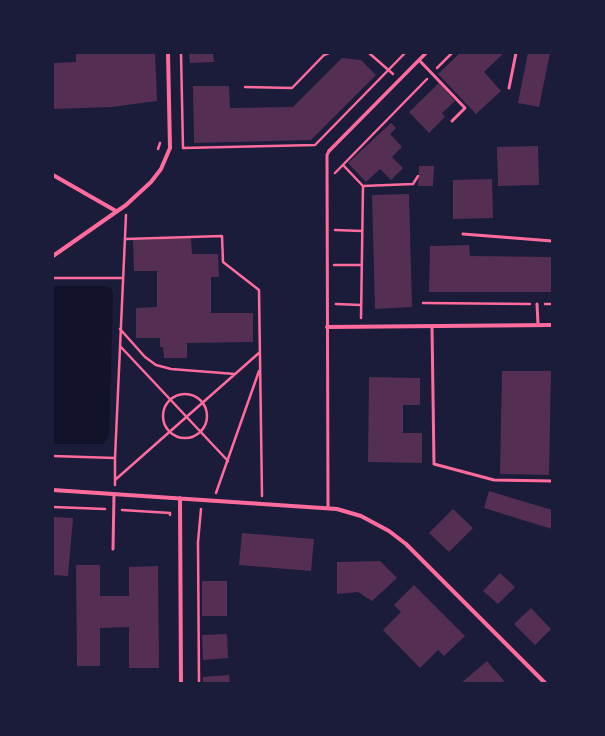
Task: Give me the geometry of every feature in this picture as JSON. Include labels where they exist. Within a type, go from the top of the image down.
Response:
[{"type":"street","points":[[53,256],[126,204],[151,182],[161,169],[170,148],[168,53]]},
{"type":"street","points":[[329,152],[426,53]]},
{"type":"street","points":[[53,175],[116,212]]},
{"type":"street","points":[[327,327],[552,325]]},
{"type":"street","points":[[53,490],[328,508],[361,516],[398,537],[545,683]]},
{"type":"street","points":[[180,498],[180,683]]},
{"type":"lane","points":[[509,88],[516,53]]},
{"type":"lane","points":[[419,60],[465,108],[452,121]]},
{"type":"lane","points":[[328,508],[327,155],[329,152]]},
{"type":"lane","points":[[463,234],[552,241]]},
{"type":"lane","points":[[537,304],[538,324]]},
{"type":"lane","points":[[432,326],[434,464],[494,480],[552,481]]},
{"type":"lane","points":[[112,549],[114,494]]},
{"type":"path","points":[[181,53],[183,148],[315,146],[405,53]]},
{"type":"path","points":[[244,86],[292,88],[324,55],[329,53]]},
{"type":"path","points":[[369,53],[400,80]]},
{"type":"path","points":[[333,175],[452,53]]},
{"type":"path","points":[[343,165],[363,186],[361,327]]},
{"type":"path","points":[[363,186],[413,184],[418,176]]},
{"type":"path","points":[[114,494],[119,346],[126,239],[126,204]]},
{"type":"path","points":[[333,230],[362,231]]},
{"type":"path","points":[[126,239],[222,236],[223,262],[259,290],[262,504]]},
{"type":"path","points":[[333,265],[362,265]]},
{"type":"path","points":[[53,278],[123,278]]},
{"type":"path","points":[[423,303],[552,304]]},
{"type":"path","points":[[334,304],[361,305]]},
{"type":"path","points":[[120,329],[145,357],[156,364],[171,369],[235,374]]},
{"type":"path","points":[[119,346],[228,461]]},
{"type":"path","points":[[115,480],[260,352]]},
{"type":"path","points":[[213,501],[260,368]]},
{"type":"path","points":[[183,394],[198,397],[203,402],[208,414],[205,427],[201,432],[196,436],[185,439],[179,438],[169,432],[163,419],[166,405],[170,400],[183,394]]},
{"type":"path","points":[[53,456],[115,458]]},
{"type":"path","points":[[199,683],[198,542],[202,500]]},
{"type":"path","points":[[53,507],[170,513],[170,521]]},
{"type":"shaded area","points":[[53,286],[107,286],[111,288],[113,292],[109,437],[103,444],[53,444]]},
{"type":"building","points":[[76,53],[155,53],[157,101],[112,107],[53,109],[53,63],[76,62]]},
{"type":"building","points":[[189,53],[213,53],[214,62],[190,63]]},
{"type":"building","points":[[460,53],[504,53],[484,72],[501,91],[476,114],[438,74]]},
{"type":"building","points":[[528,53],[550,53],[539,107],[518,103]]},
{"type":"building","points":[[342,58],[361,60],[376,75],[311,140],[194,143],[193,86],[229,86],[230,108],[293,107]]},
{"type":"building","points":[[439,83],[455,101],[442,113],[445,117],[429,133],[409,112]]},
{"type":"building","points":[[391,123],[396,128],[390,134],[402,147],[392,157],[403,168],[391,180],[380,169],[366,182],[348,163]]},
{"type":"building","points":[[538,146],[539,185],[498,186],[497,147]]},
{"type":"building","points":[[419,166],[434,166],[433,186],[418,186]]},
{"type":"building","points":[[492,179],[493,218],[453,219],[453,180]]},
{"type":"building","points":[[409,194],[412,307],[375,309],[372,195]]},
{"type":"building","points":[[191,238],[192,254],[218,254],[219,277],[211,277],[211,313],[253,313],[253,342],[187,343],[187,358],[164,358],[163,347],[160,347],[160,338],[136,338],[136,308],[157,307],[157,271],[134,271],[133,240]]},
{"type":"building","points":[[469,245],[470,256],[552,257],[552,292],[429,292],[430,246]]},
{"type":"building","points":[[502,371],[551,371],[549,475],[500,474]]},
{"type":"building","points":[[369,377],[420,378],[420,405],[403,405],[403,433],[422,433],[422,463],[368,462]]},
{"type":"building","points":[[489,491],[552,510],[552,529],[484,508]]},
{"type":"building","points":[[453,509],[473,528],[449,552],[429,533]]},
{"type":"building","points":[[53,517],[73,518],[68,576],[53,575]]},
{"type":"building","points":[[242,533],[314,539],[311,571],[239,565]]},
{"type":"building","points":[[380,561],[397,578],[372,601],[358,592],[337,594],[337,562]]},
{"type":"building","points":[[76,565],[100,565],[100,596],[129,596],[129,567],[158,566],[159,668],[129,668],[129,627],[100,628],[100,666],[77,666]]},
{"type":"building","points":[[500,573],[515,587],[498,604],[483,591]]},
{"type":"building","points":[[202,581],[227,581],[227,616],[202,616]]},
{"type":"building","points":[[414,585],[465,636],[444,656],[438,650],[420,668],[383,630],[401,612],[394,605]]},
{"type":"building","points":[[531,608],[551,629],[535,645],[514,624]]},
{"type":"building","points":[[227,634],[228,658],[203,660],[202,635]]},
{"type":"building","points":[[487,661],[504,681],[502,683],[461,683]]},
{"type":"building","points":[[229,675],[230,683],[203,683],[203,677]]}]
